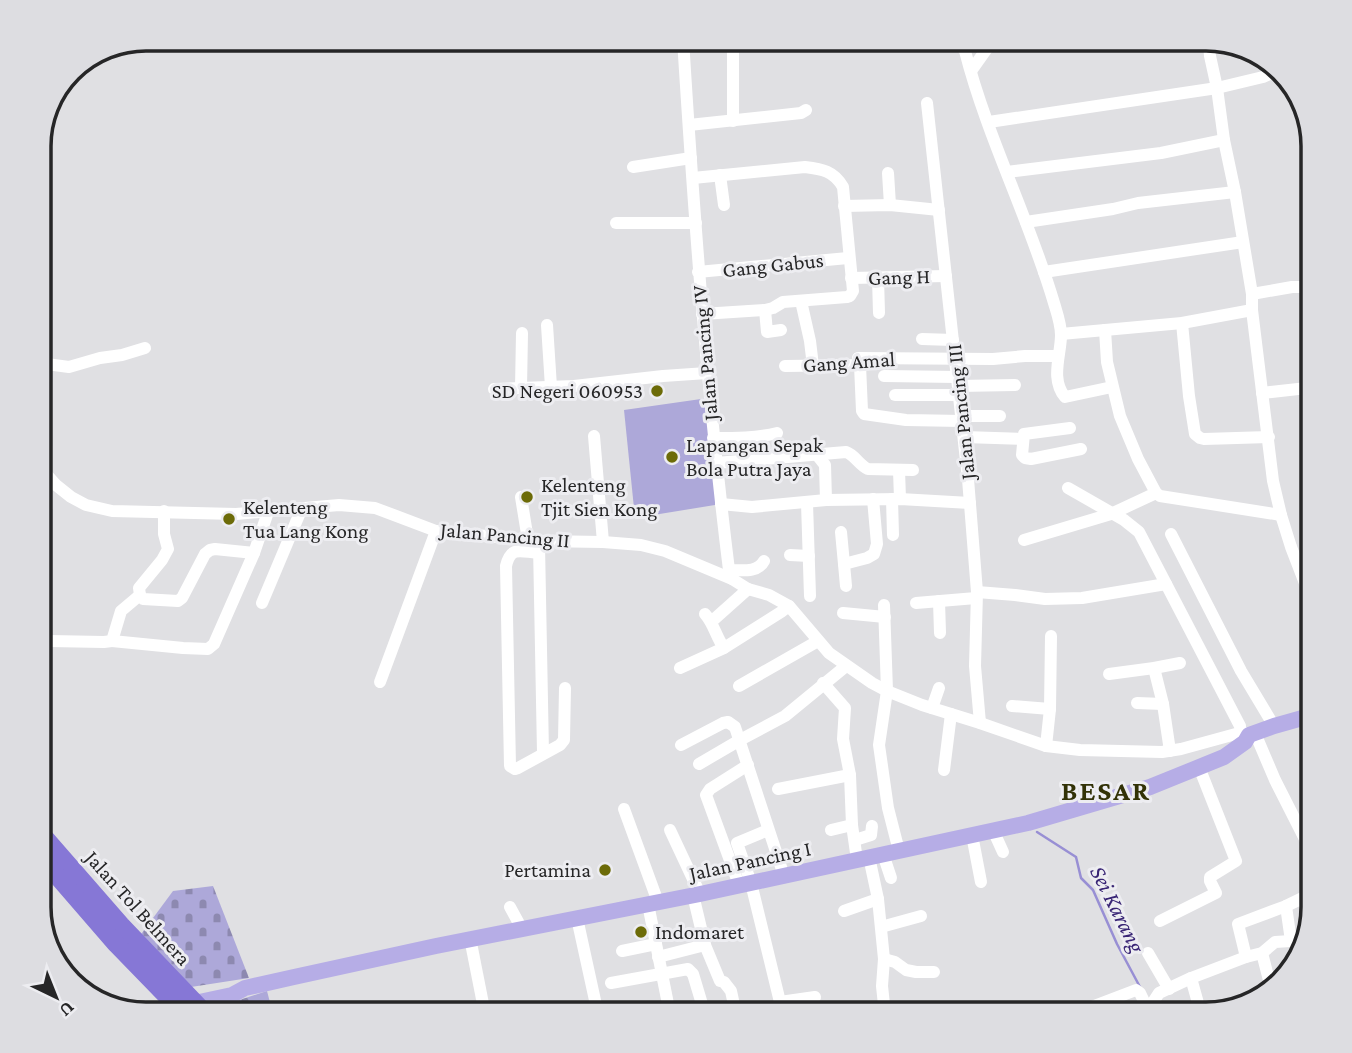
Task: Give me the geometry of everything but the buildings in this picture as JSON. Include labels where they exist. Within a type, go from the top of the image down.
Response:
[{"type":"highway","name":"Jalan Tol Belmera","points":[[51,845],[121,925],[175,1002]]},
{"type":"highway","name":"Jalan Tol Belmera","points":[[51,867],[152,971],[191,1002]]},
{"type":"main road","name":"Jalan Pancing I","points":[[201,1002],[232,995],[245,988],[470,938],[697,895],[1028,822],[1142,789],[1224,757],[1245,742],[1248,732],[1301,719]]},
{"type":"main road","name":"Jalan Pancing I","points":[[158,1002],[231,986],[245,988]]},
{"type":"street","name":"Jalan Pancing IV","points":[[684,51],[698,272],[713,439],[731,574]]},
{"type":"street","points":[[733,51],[733,121]]},
{"type":"street","points":[[964,51],[1055,306],[1061,334],[1058,356],[1059,390],[1065,397],[1112,387]]},
{"type":"street","points":[[971,71],[985,51]]},
{"type":"street","points":[[1210,51],[1252,294],[1273,481],[1281,515],[1301,574]]},
{"type":"street","points":[[989,122],[1217,88],[1269,75]]},
{"type":"street","name":"Jalan Pancing III","points":[[927,103],[966,454],[976,595],[975,666],[983,724]]},
{"type":"street","points":[[689,125],[801,113],[806,110]]},
{"type":"street","points":[[1007,172],[1161,153],[1224,140]]},
{"type":"street","points":[[633,167],[691,158]]},
{"type":"street","points":[[692,178],[805,167],[827,171],[839,179],[843,187],[853,291],[847,297],[783,302],[765,310],[702,314]]},
{"type":"street","points":[[888,173],[890,205]]},
{"type":"street","points":[[720,175],[724,205]]},
{"type":"street","points":[[1026,222],[1151,201],[1235,191]]},
{"type":"street","points":[[844,206],[890,205],[939,210]]},
{"type":"street","points":[[616,223],[696,223]]},
{"type":"street","points":[[1044,272],[1243,242]]},
{"type":"street","name":"Gang Gabus","points":[[698,272],[848,257]]},
{"type":"street","name":"Gang H","points":[[851,278],[946,276]]},
{"type":"street","points":[[878,278],[879,313]]},
{"type":"street","points":[[1252,294],[1301,287]]},
{"type":"street","points":[[801,301],[813,366]]},
{"type":"street","points":[[765,310],[767,332],[780,330]]},
{"type":"street","points":[[1061,334],[1182,323],[1252,310]]},
{"type":"street","points":[[1182,323],[1195,433],[1204,439],[1269,437]]},
{"type":"street","points":[[547,325],[551,387]]},
{"type":"street","points":[[1105,330],[1107,362],[1120,416],[1156,493],[1160,496],[1281,515]]},
{"type":"street","points":[[521,388],[522,333]]},
{"type":"street","points":[[922,339],[953,340]]},
{"type":"street","points":[[51,365],[69,367],[145,348]]},
{"type":"street","points":[[955,359],[1058,356]]},
{"type":"street","name":"Gang Amal","points":[[785,366],[860,365],[858,358],[955,359]]},
{"type":"street","points":[[860,365],[864,414],[906,420],[1000,416]]},
{"type":"street","points":[[494,389],[573,386],[708,373]]},
{"type":"street","points":[[884,376],[958,386]]},
{"type":"street","points":[[895,395],[958,386],[1015,385]]},
{"type":"street","points":[[1262,393],[1301,389]]},
{"type":"street","points":[[1070,428],[1024,434],[1022,455],[1027,459],[1081,449]]},
{"type":"street","points":[[713,439],[761,437],[777,433]]},
{"type":"street","points":[[594,436],[603,542]]},
{"type":"street","points":[[964,437],[1024,439]]},
{"type":"street","points":[[716,463],[846,452],[868,469],[913,470]]},
{"type":"street","points":[[817,455],[825,465],[826,500]]},
{"type":"street","points":[[893,534],[899,470]]},
{"type":"street","name":"Jalan Pancing II","points":[[51,480],[71,497],[86,505],[112,511],[236,514],[339,505],[375,508],[436,531],[535,545],[603,542],[641,545],[731,574]]},
{"type":"street","points":[[1068,488],[1129,523],[1139,532],[1301,831]]},
{"type":"street","points":[[1024,540],[1111,514],[1156,493]]},
{"type":"street","points":[[521,497],[535,545],[543,753]]},
{"type":"street","points":[[844,564],[873,556],[876,551],[873,499]]},
{"type":"street","points":[[721,505],[752,507],[826,500],[873,499],[970,503]]},
{"type":"street","points":[[807,503],[810,596]]},
{"type":"street","points":[[262,603],[302,508]]},
{"type":"street","points":[[164,511],[164,534],[168,549],[139,588],[143,599],[178,601],[186,594],[209,550],[254,553]]},
{"type":"street","points":[[51,641],[112,641],[208,649],[214,644],[254,553],[268,512]]},
{"type":"street","points":[[380,682],[436,531]]},
{"type":"street","points":[[841,532],[846,586]]},
{"type":"street","points":[[1171,534],[1241,671],[1274,726]]},
{"type":"street","points":[[535,545],[514,552],[506,566],[508,764],[513,768],[519,768],[560,745],[565,739],[565,693],[542,697]]},
{"type":"street","points":[[790,555],[809,556]]},
{"type":"street","points":[[731,574],[761,567],[764,561]]},
{"type":"street","name":"Jalan Pancing I","points":[[731,574],[748,589],[769,595],[789,606],[818,641],[846,666],[872,683],[932,708],[1046,747],[1170,751],[1248,732]]},
{"type":"street","points":[[916,603],[998,593],[1045,599],[1082,598],[1166,584]]},
{"type":"street","points":[[724,648],[708,618],[748,589]]},
{"type":"street","points":[[112,641],[121,611],[140,595]]},
{"type":"street","points":[[939,601],[940,633]]},
{"type":"street","points":[[680,668],[724,648],[789,606]]},
{"type":"street","points":[[843,613],[884,611],[887,691],[879,745],[888,808],[877,855],[884,959],[884,1002]]},
{"type":"street","points":[[1046,747],[1050,709],[1051,636]]},
{"type":"street","points":[[739,687],[818,641]]},
{"type":"street","points":[[1109,674],[1181,663]]},
{"type":"street","points":[[699,764],[785,716],[846,666]]},
{"type":"street","points":[[1154,668],[1170,751]]},
{"type":"street","points":[[823,683],[845,708],[843,739],[850,775],[855,840],[877,855],[891,878]]},
{"type":"street","points":[[932,708],[939,688]]},
{"type":"street","points":[[1137,703],[1163,704]]},
{"type":"street","points":[[1012,705],[1050,709]]},
{"type":"street","points":[[944,770],[951,714]]},
{"type":"street","points":[[681,745],[728,722],[735,727],[784,876]]},
{"type":"street","points":[[745,884],[706,795],[710,789],[748,765]]},
{"type":"street","points":[[1160,921],[1216,893],[1210,877],[1236,861],[1199,767]]},
{"type":"street","points":[[778,789],[850,775]]},
{"type":"street","points":[[624,809],[652,903],[657,951],[668,1002]]},
{"type":"street","points":[[831,830],[852,825]]},
{"type":"street","points":[[855,840],[871,835],[872,826]]},
{"type":"street","points":[[670,830],[697,895],[705,945],[720,981],[731,991],[733,1002]]},
{"type":"street","points":[[768,830],[737,844],[745,884],[778,1002]]},
{"type":"street","points":[[993,830],[1003,852]]},
{"type":"street","points":[[972,835],[981,882]]},
{"type":"street","points":[[1247,957],[1238,924],[1301,899]]},
{"type":"street","points":[[845,911],[878,900]]},
{"type":"street","points":[[1286,906],[1296,936]]},
{"type":"street","points":[[510,908],[522,929]]},
{"type":"street","points":[[881,927],[921,916]]},
{"type":"street","points":[[578,918],[596,1002]]},
{"type":"street","points":[[470,938],[483,1002]]},
{"type":"street","points":[[1154,1002],[1159,993],[1191,978],[1262,953],[1275,942],[1296,938]]},
{"type":"street","points":[[622,951],[657,951],[705,945]]},
{"type":"street","points":[[1148,953],[1169,989]]},
{"type":"street","points":[[1262,953],[1269,979]]},
{"type":"street","points":[[884,959],[895,962],[905,970],[934,972]]},
{"type":"street","points":[[611,983],[682,969],[691,970],[701,1002]]},
{"type":"street","points":[[1191,978],[1198,1002]]},
{"type":"street","points":[[1104,1002],[1136,990],[1146,1002]]},
{"type":"street","points":[[799,1002],[815,997]]},
{"type":"green space","name":"Lapangan Sepak Bola Putra Jaya","points":[[708,398],[721,504],[635,518],[624,410]]},
{"type":"green space","points":[[213,886],[249,978],[191,987],[136,941],[173,891]]},
{"type":"green space","points":[[267,991],[270,1002],[233,1002]]},
{"type":"waterway","name":"Sei Karang","points":[[1037,832],[1076,857],[1081,878],[1093,890],[1140,987]]},
{"type":"place","name":"SD Negeri 060953","points":[[657,391]]},
{"type":"place","name":"Lapangan Sepak Bola Putra Jaya","points":[[672,457]]},
{"type":"place","name":"Kelenteng Tjit Sien Kong","points":[[527,497]]},
{"type":"place","name":"Kelenteng Tua Lang Kong","points":[[229,519]]},
{"type":"place","name":"Pertamina","points":[[605,870]]},
{"type":"place","name":"Indomaret","points":[[641,932]]},
{"type":"district","name":"BESAR","points":[[1106,790]]}]
